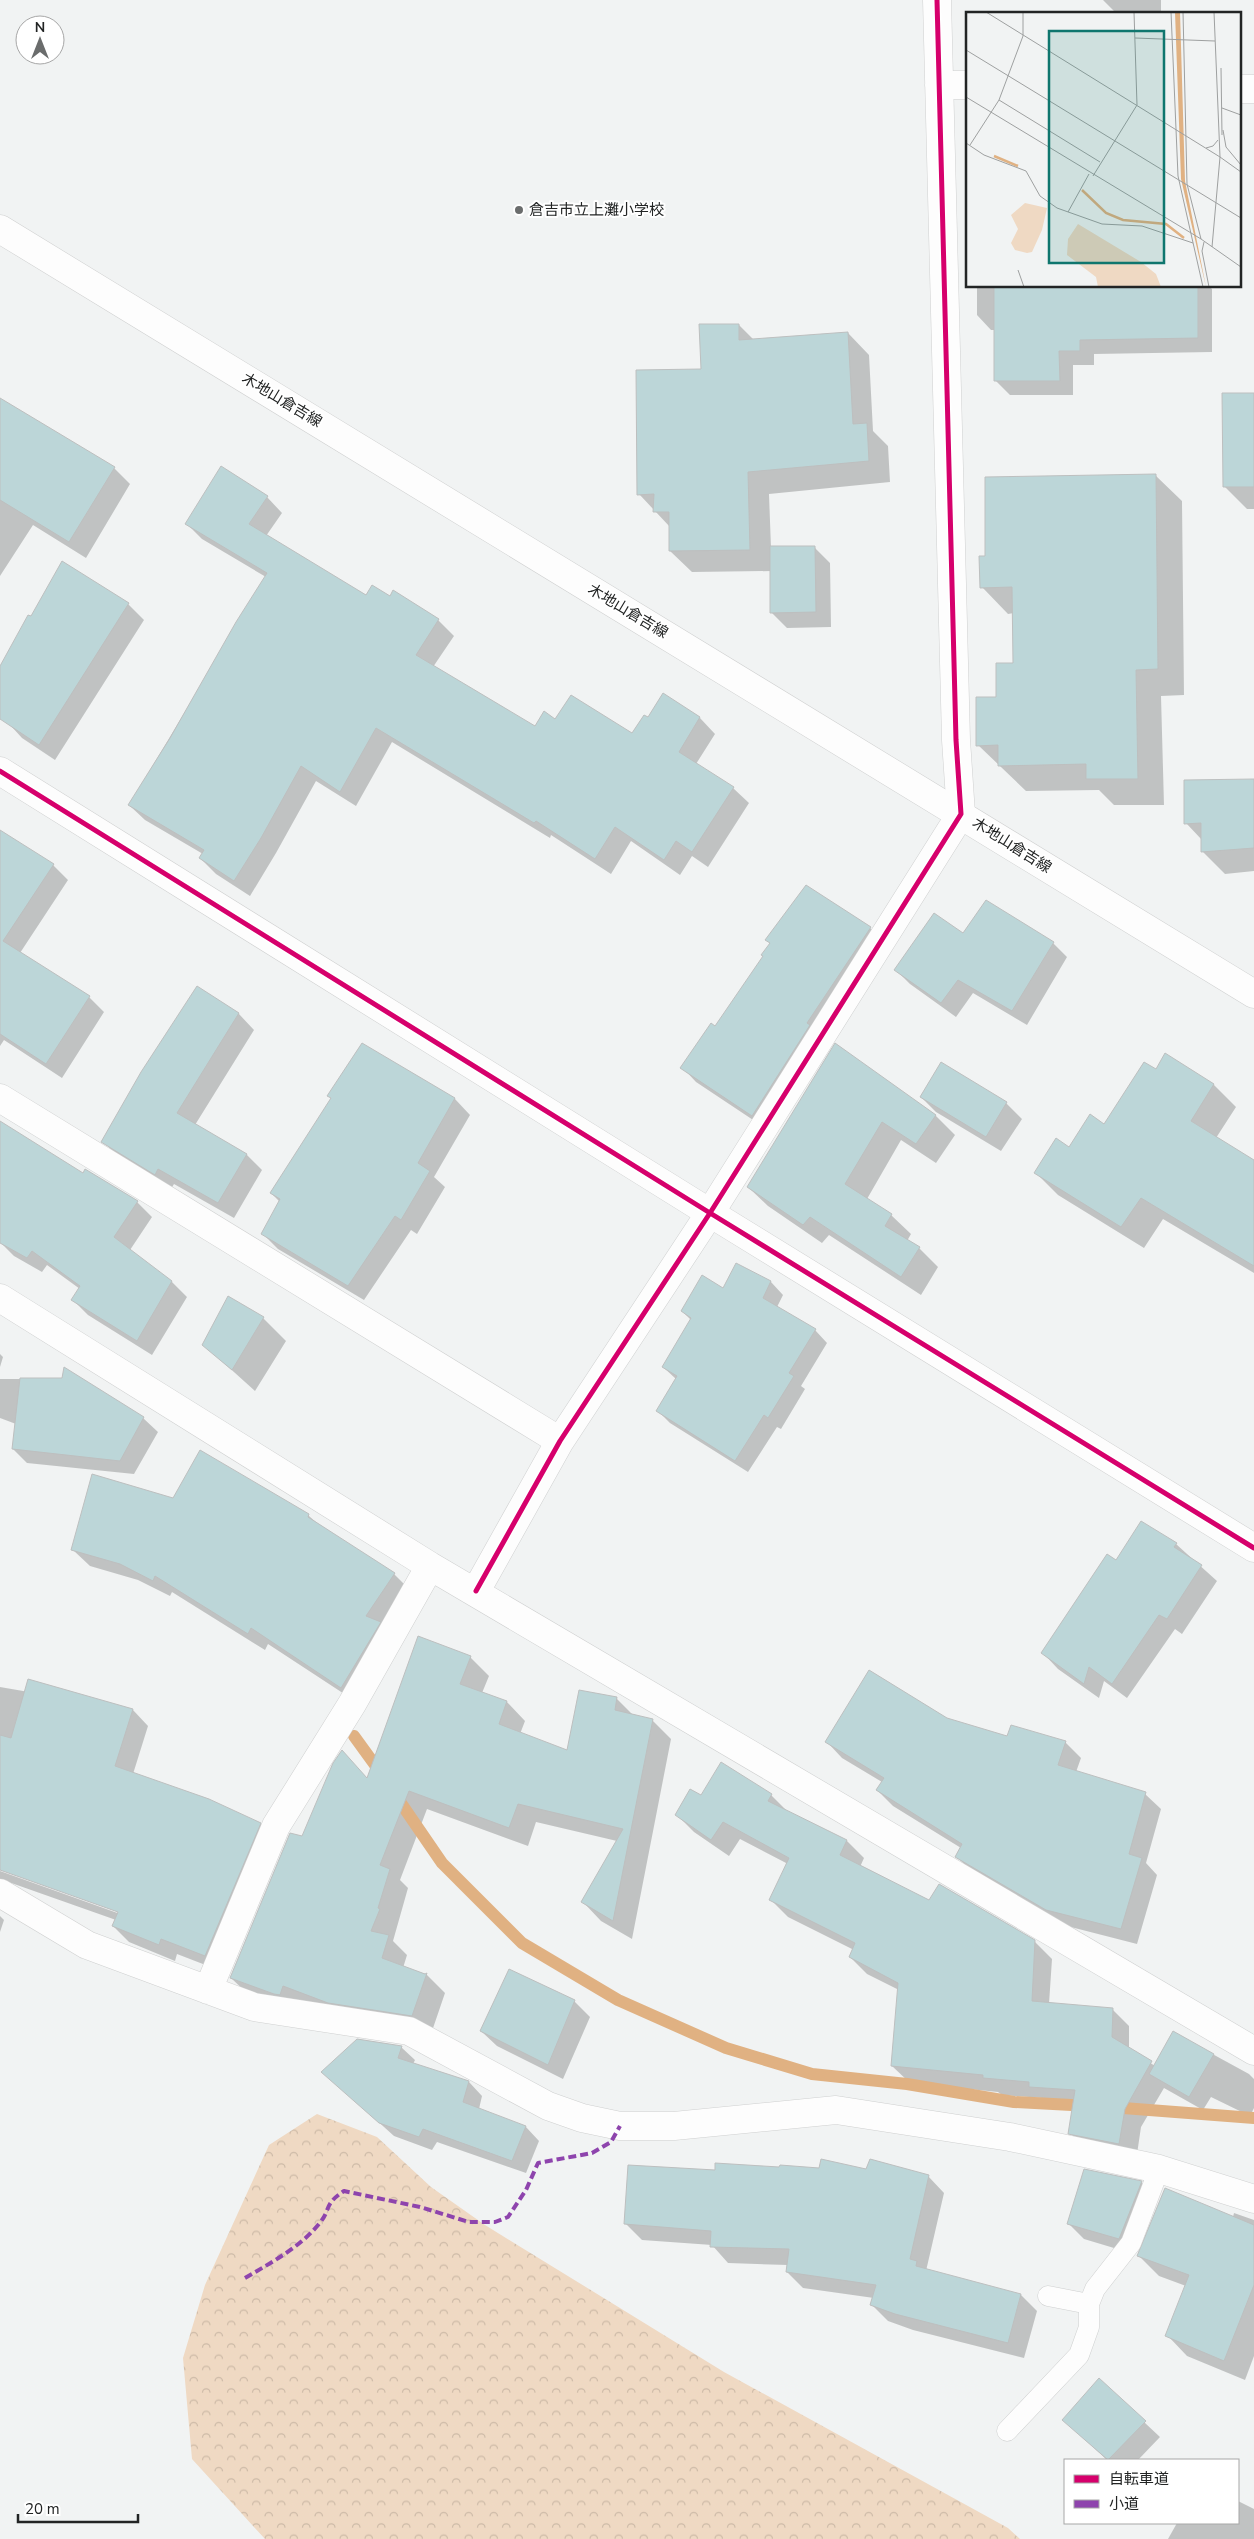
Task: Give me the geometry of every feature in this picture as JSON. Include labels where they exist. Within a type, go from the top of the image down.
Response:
[{"type":"street","points":[[476,1591],[560,1441],[710,1213],[961,814],[956,740],[937,0]]},
{"type":"street","points":[[939,85],[966,85]]},
{"type":"street","name":"木地山倉吉線","points":[[0,229],[1254,994]]},
{"type":"street","points":[[0,772],[1254,1548]]},
{"type":"street","points":[[0,1098],[560,1441]]},
{"type":"street","points":[[0,1298],[430,1566],[476,1591],[1254,2051]]},
{"type":"street","points":[[208,1990],[276,1826],[352,1704],[430,1566]]},
{"type":"street","points":[[0,1893],[87,1945],[261,2008],[409,2031],[548,2106],[582,2118],[620,2126],[674,2126],[836,2110],[1010,2136],[1159,2169],[1254,2198]]},
{"type":"lane","points":[[1006,2431],[1079,2355],[1089,2327],[1089,2304],[1095,2289],[1131,2243],[1159,2169]]},
{"type":"lane","points":[[1048,2296],[1089,2304]]},
{"type":"green space","points":[[317,2114],[377,2137],[431,2187],[485,2225],[724,2372],[1008,2528],[1020,2539],[265,2539],[192,2459],[183,2358],[205,2285],[269,2145]]},
{"type":"building","points":[[994,288],[1198,288],[1198,338],[1080,340],[1080,351],[1059,351],[1060,381],[994,381]]},
{"type":"building","points":[[699,324],[739,324],[739,340],[848,332],[853,424],[867,423],[869,461],[748,472],[750,550],[669,551],[669,512],[653,512],[654,494],[637,495],[636,370],[701,369]]},
{"type":"building","points":[[1222,393],[1254,393],[1254,487],[1223,487]]},
{"type":"building","points":[[0,398],[115,467],[69,542],[0,500]]},
{"type":"building","points":[[221,466],[268,496],[249,524],[366,595],[372,585],[390,596],[393,590],[439,619],[416,655],[535,726],[544,711],[555,719],[571,695],[632,733],[644,715],[648,717],[663,693],[700,717],[679,752],[734,787],[692,852],[676,841],[664,860],[615,827],[595,859],[536,821],[534,823],[376,728],[340,792],[301,766],[261,838],[234,881],[199,858],[204,850],[128,805],[170,738],[236,622],[267,573],[185,524]]},
{"type":"building","points":[[1156,474],[1158,669],[1136,670],[1138,779],[1086,779],[1086,764],[998,766],[998,745],[976,746],[976,697],[996,697],[996,663],[1013,663],[1012,587],[980,588],[979,556],[985,556],[985,477]]},
{"type":"building","points":[[770,546],[815,546],[816,612],[770,613]]},
{"type":"building","points":[[62,561],[129,603],[39,745],[0,719],[0,666],[28,615],[31,616]]},
{"type":"building","points":[[1254,779],[1254,848],[1201,852],[1201,823],[1184,824],[1184,780]]},
{"type":"building","points":[[0,830],[54,864],[3,941],[90,996],[46,1064],[0,1034]]},
{"type":"building","points":[[806,885],[871,927],[807,1023],[810,1025],[752,1116],[680,1068],[711,1023],[715,1026],[763,956],[761,955],[770,943],[765,940]]},
{"type":"building","points":[[986,900],[1054,942],[1012,1011],[958,980],[941,1003],[894,970],[934,913],[963,933]]},
{"type":"building","points":[[197,986],[239,1013],[177,1113],[247,1154],[218,1203],[158,1169],[155,1175],[101,1142],[141,1072]]},
{"type":"building","points":[[362,1043],[455,1098],[418,1163],[430,1171],[401,1220],[395,1216],[348,1286],[261,1234],[280,1199],[270,1193],[331,1098],[327,1096]]},
{"type":"building","points":[[835,1043],[936,1115],[916,1144],[882,1122],[845,1184],[892,1214],[885,1226],[920,1247],[901,1277],[810,1217],[803,1225],[747,1187]]},
{"type":"building","points":[[1165,1053],[1214,1084],[1191,1121],[1254,1160],[1254,1266],[1141,1198],[1121,1227],[1034,1173],[1056,1138],[1069,1147],[1090,1114],[1104,1124],[1144,1062],[1156,1069]]},
{"type":"building","points":[[941,1062],[1007,1102],[986,1137],[920,1097]]},
{"type":"building","points":[[0,1121],[83,1173],[85,1169],[138,1201],[114,1237],[172,1281],[137,1341],[71,1300],[80,1286],[32,1251],[27,1258],[0,1243]]},
{"type":"building","points":[[736,1263],[771,1281],[763,1298],[816,1329],[789,1373],[794,1376],[768,1418],[764,1415],[735,1461],[656,1411],[677,1376],[662,1367],[691,1318],[681,1311],[702,1275],[723,1288]]},
{"type":"building","points":[[228,1296],[264,1317],[232,1370],[202,1345]]},
{"type":"building","points":[[64,1367],[144,1417],[120,1461],[12,1449],[20,1378],[62,1378]]},
{"type":"building","points":[[200,1450],[309,1514],[308,1517],[395,1573],[366,1616],[381,1622],[341,1688],[251,1628],[248,1634],[155,1576],[153,1581],[120,1564],[71,1550],[92,1474],[173,1498]]},
{"type":"building","points":[[1141,1521],[1177,1543],[1174,1547],[1202,1565],[1167,1619],[1159,1615],[1112,1684],[1089,1667],[1084,1684],[1041,1653],[1107,1554],[1116,1560]]},
{"type":"building","points":[[418,1636],[471,1656],[460,1684],[507,1701],[499,1724],[567,1750],[579,1690],[617,1697],[615,1710],[653,1719],[613,1921],[581,1902],[623,1829],[518,1804],[509,1828],[409,1791],[380,1865],[390,1869],[378,1908],[380,1909],[371,1931],[389,1935],[382,1958],[425,1974],[427,1973],[412,2016],[328,2003],[283,1986],[280,1995],[274,1994],[230,1978],[290,1833],[302,1836],[333,1763],[342,1750],[367,1778]]},
{"type":"building","points":[[869,1670],[947,1718],[1007,1736],[1011,1725],[1066,1741],[1058,1765],[1146,1792],[1129,1854],[1142,1858],[1121,1929],[1046,1910],[955,1857],[962,1844],[876,1790],[884,1778],[825,1742]]},
{"type":"building","points":[[28,1679],[133,1709],[115,1766],[209,1799],[261,1823],[205,1956],[161,1939],[159,1945],[112,1926],[118,1912],[0,1870],[0,1735],[11,1738]]},
{"type":"building","points":[[721,1762],[772,1794],[768,1801],[847,1840],[840,1855],[929,1900],[939,1884],[1035,1940],[1032,2001],[1113,2008],[1112,2037],[1152,2061],[1125,2109],[1119,2144],[1068,2134],[1075,2090],[1029,2087],[1029,2082],[983,2078],[983,2075],[891,2066],[898,1983],[849,1957],[855,1943],[769,1900],[789,1858],[723,1822],[711,1840],[675,1815],[690,1789],[701,1795]]},
{"type":"building","points":[[509,1969],[575,2000],[548,2065],[480,2031]]},
{"type":"building","points":[[1173,2031],[1214,2054],[1189,2097],[1149,2074]]},
{"type":"building","points":[[357,2039],[402,2046],[398,2058],[469,2081],[463,2102],[526,2126],[512,2161],[423,2129],[419,2137],[379,2123],[321,2072]]},
{"type":"building","points":[[821,2159],[866,2169],[870,2159],[929,2175],[910,2259],[917,2261],[916,2266],[1021,2294],[1008,2343],[895,2314],[870,2305],[876,2285],[786,2272],[789,2249],[710,2247],[711,2231],[624,2224],[628,2165],[715,2170],[715,2163],[819,2168]]},
{"type":"building","points":[[1084,2169],[1142,2181],[1119,2239],[1067,2224]]},
{"type":"building","points":[[1165,2188],[1254,2225],[1254,2285],[1224,2361],[1165,2336],[1189,2275],[1137,2256]]},
{"type":"building","points":[[1099,2378],[1146,2421],[1107,2459],[1062,2420]]},
{"type":"waterway","points":[[354,1736],[383,1776]]},
{"type":"waterway","points":[[394,1793],[442,1863],[522,1943],[618,2000],[726,2048],[812,2074],[907,2084],[1014,2102],[1090,2106]]},
{"type":"waterway","points":[[1110,2107],[1254,2118]]},
{"type":"marked path","points":[[245,2278],[285,2254],[311,2233],[323,2219],[330,2203],[344,2191],[420,2207],[469,2222],[495,2222],[508,2217],[526,2190],[538,2163],[592,2153],[611,2142],[620,2126]]},
{"type":"cycle path","points":[[476,1591],[560,1441],[710,1213],[961,814],[956,740],[937,0]]},
{"type":"cycle path","points":[[0,771],[710,1213],[1254,1548]]},
{"type":"place","name":"倉吉市立上灘小学校","points":[[519,210]]}]
